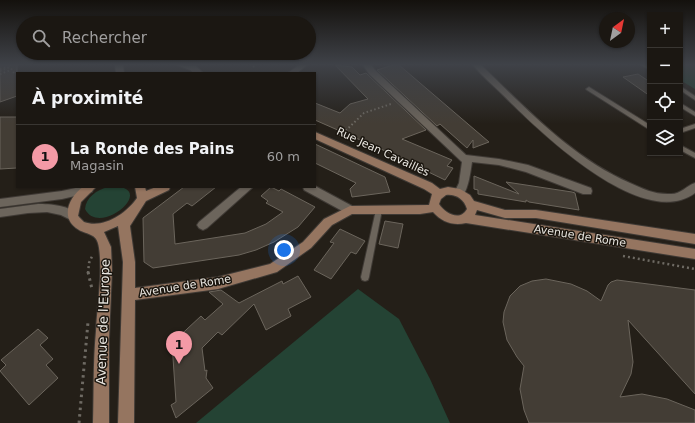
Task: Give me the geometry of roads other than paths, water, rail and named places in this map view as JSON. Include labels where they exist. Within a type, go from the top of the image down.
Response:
[{"type":"main road","name":"Rue Jean Cavaillès","points":[[316,135],[428,186],[438,194]]},
{"type":"main road","points":[[73,216],[73,206],[77,199],[90,188]]},
{"type":"main road","points":[[141,192],[160,188]]},
{"type":"main road","points":[[448,191],[459,193],[472,204],[471,212],[465,218],[455,220],[449,219],[438,213],[435,208],[434,200],[438,194],[448,191]]},
{"type":"main road","name":"Avenue de l'Europe","points":[[126,423],[129,262],[125,241],[124,224],[134,211],[141,192]]},
{"type":"main road","name":"Avenue de Rome","points":[[472,204],[505,214],[536,214],[695,239]]},
{"type":"main road","name":"Avenue de Rome","points":[[128,295],[218,283],[274,268],[307,245],[328,222],[350,210],[420,210],[435,208]]},
{"type":"main road","points":[[90,228],[113,224],[134,211]]},
{"type":"main road","name":"Avenue de l'Europe","points":[[73,216],[79,224],[90,228],[99,234],[105,247],[106,270],[102,339],[101,423]]},
{"type":"main road","name":"Avenue de Rome","points":[[465,218],[695,254]]},
{"type":"street","points":[[386,85],[467,162],[464,183],[459,193]]},
{"type":"street","points":[[497,85],[561,146],[607,177],[657,197],[679,197],[695,187]]},
{"type":"street","points":[[464,158],[499,162],[528,169],[587,190]]},
{"type":"street","points":[[0,203],[62,195],[90,188]]},
{"type":"street","points":[[203,225],[247,188]]},
{"type":"street","points":[[310,188],[350,210]]},
{"type":"street","points":[[0,212],[51,208],[65,211],[73,216]]},
{"type":"lane","points":[[589,89],[647,126]]},
{"type":"lane","points":[[683,90],[695,98]]},
{"type":"lane","points":[[683,107],[695,114]]},
{"type":"lane","points":[[683,130],[695,126]]},
{"type":"lane","points":[[683,149],[695,156]]},
{"type":"lane","points":[[365,277],[379,210]]},
{"type":"place","name":"La Ronde des Pains","points":[[179,364]]}]
